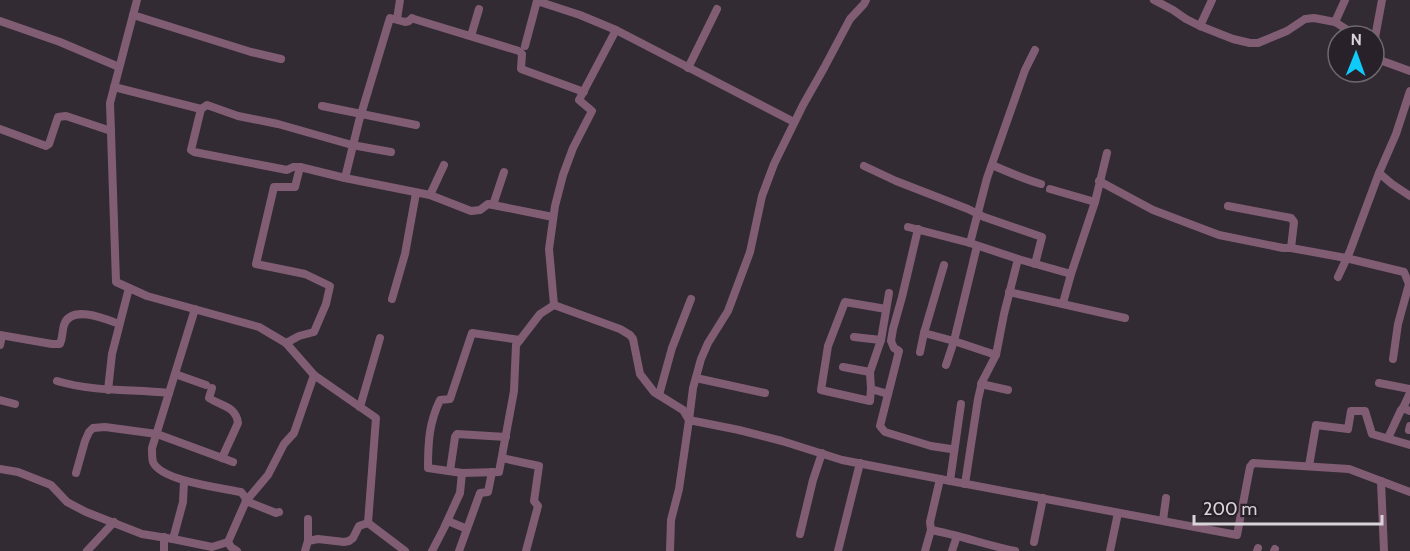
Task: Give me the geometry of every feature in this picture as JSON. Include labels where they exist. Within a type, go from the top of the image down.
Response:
[{"type":"street","points":[[137,0],[110,103],[116,282],[147,296],[259,327],[286,343],[314,375],[376,418],[368,523]]},
{"type":"street","points":[[397,20],[400,0]]},
{"type":"street","points":[[670,551],[671,520],[679,489],[701,359],[728,311],[750,252],[762,196],[774,164],[850,19],[866,0]]},
{"type":"street","points":[[1154,0],[1200,26],[1250,43],[1258,43],[1287,31],[1305,19],[1314,18],[1338,24]]},
{"type":"street","points":[[1200,26],[1212,0]]},
{"type":"street","points":[[1335,22],[1345,0]]},
{"type":"street","points":[[1378,24],[1382,0]]},
{"type":"street","points":[[525,46],[537,1],[580,15],[615,30],[794,122]]},
{"type":"street","points":[[471,36],[479,9]]},
{"type":"street","points":[[688,68],[717,9]]},
{"type":"street","points":[[133,15],[281,60]]},
{"type":"street","points":[[345,178],[352,145],[390,18],[408,22],[414,18],[519,51],[522,54],[521,69],[584,92]]},
{"type":"street","points":[[0,21],[60,42],[119,67]]},
{"type":"street","points":[[554,305],[549,249],[553,217],[563,175],[573,148],[592,111],[579,100],[615,30]]},
{"type":"street","points":[[946,365],[954,341],[978,214],[992,165],[1025,70],[1035,50]]},
{"type":"street","points":[[1386,62],[1410,71]]},
{"type":"street","points":[[114,87],[201,109]]},
{"type":"street","points":[[1338,277],[1396,134],[1410,91]]},
{"type":"street","points":[[391,152],[352,145],[278,124],[238,116],[207,105],[201,109],[191,150],[287,170],[300,167],[430,195],[471,211],[480,210],[488,204],[553,217]]},
{"type":"street","points":[[322,106],[416,125]]},
{"type":"street","points":[[0,129],[46,146],[49,144],[58,117],[61,116],[111,131]]},
{"type":"street","points":[[1063,303],[1095,202],[1107,153]]},
{"type":"street","points":[[430,195],[444,165]]},
{"type":"street","points":[[992,165],[1041,184]]},
{"type":"street","points":[[864,166],[978,214],[1042,237],[1035,264]]},
{"type":"street","points":[[286,343],[314,332],[326,304],[330,286],[305,274],[256,264],[274,187],[295,187],[300,167]]},
{"type":"street","points":[[493,205],[504,171]]},
{"type":"street","points":[[1379,173],[1410,196]]},
{"type":"street","points":[[1099,181],[1154,210],[1219,235],[1346,258],[1404,272],[1409,284],[1398,324],[1393,359]]},
{"type":"street","points":[[1050,189],[1095,202]]},
{"type":"street","points":[[392,299],[405,255],[416,193]]},
{"type":"street","points":[[1227,206],[1291,218],[1294,222],[1291,248]]},
{"type":"street","points":[[908,227],[1071,274]]},
{"type":"street","points":[[918,229],[892,329],[891,341],[894,348],[899,351],[881,429],[931,446],[954,451]]},
{"type":"street","points":[[965,484],[981,384],[996,355],[1018,259]]},
{"type":"street","points":[[920,352],[944,265]]},
{"type":"street","points":[[108,390],[111,354],[129,288]]},
{"type":"street","points":[[1009,292],[1125,318]]},
{"type":"street","points":[[886,309],[845,302],[828,346],[821,390],[870,401],[870,372],[881,340],[889,293]]},
{"type":"street","points":[[659,395],[672,348],[690,299]]},
{"type":"street","points":[[520,340],[472,333],[450,399],[440,400],[435,411],[428,437],[428,468],[462,473],[499,472],[514,391],[516,345],[520,340],[540,314],[554,305]]},
{"type":"street","points":[[554,305],[620,329],[630,335],[633,339],[640,374],[654,392],[683,410],[689,420],[750,433],[842,460],[1237,534],[1250,467],[1253,464],[1349,469],[1410,492]]},
{"type":"street","points":[[195,309],[152,448],[153,462],[159,470],[184,481],[241,492],[246,501],[276,513],[279,512]]},
{"type":"street","points":[[0,345],[1,335],[60,344],[64,324],[68,318],[84,314],[119,324]]},
{"type":"street","points":[[924,333],[996,355]]},
{"type":"street","points":[[854,337],[881,340]]},
{"type":"street","points":[[360,407],[380,338]]},
{"type":"street","points":[[843,367],[870,372]]},
{"type":"street","points":[[175,374],[209,386],[209,398],[229,407],[238,418],[238,423],[222,458]]},
{"type":"street","points":[[0,469],[18,472],[51,485],[68,502],[86,512],[142,534],[168,538],[197,548],[212,547],[228,542],[246,501],[268,475],[284,444],[294,433],[314,375]]},
{"type":"street","points":[[696,378],[765,393]]},
{"type":"street","points":[[57,381],[73,386],[108,390],[169,393]]},
{"type":"street","points":[[1379,383],[1410,391],[1407,409],[1388,438]]},
{"type":"street","points":[[981,384],[1008,390]]},
{"type":"street","points":[[871,389],[888,394]]},
{"type":"street","points":[[0,400],[15,404]]},
{"type":"street","points":[[950,481],[961,404]]},
{"type":"street","points":[[1309,466],[1316,425],[1348,429],[1351,411],[1365,411],[1372,434],[1410,445]]},
{"type":"street","points":[[76,473],[89,432],[93,428],[105,427],[157,434],[233,462]]},
{"type":"street","points":[[450,471],[457,434],[506,437]]},
{"type":"street","points":[[800,534],[822,453]]},
{"type":"street","points":[[502,458],[539,466],[534,501],[538,506],[526,551]]},
{"type":"street","points":[[838,551],[860,463]]},
{"type":"street","points":[[459,551],[480,493],[488,492],[492,472]]},
{"type":"street","points":[[432,551],[460,493],[462,473]]},
{"type":"street","points":[[925,551],[940,479]]},
{"type":"street","points":[[164,551],[183,502],[184,481]]},
{"type":"street","points":[[1381,481],[1384,551]]},
{"type":"street","points":[[1034,542],[1043,498]]},
{"type":"street","points":[[1163,520],[1166,498]]},
{"type":"street","points":[[1110,551],[1118,513]]},
{"type":"street","points":[[305,551],[308,541],[308,519]]},
{"type":"street","points":[[448,521],[467,529]]},
{"type":"street","points":[[87,551],[114,522]]},
{"type":"street","points":[[308,541],[318,539],[343,547],[353,538],[359,526],[368,523]]},
{"type":"street","points":[[368,523],[405,551]]},
{"type":"street","points":[[931,530],[1015,551]]},
{"type":"street","points":[[952,551],[957,536]]},
{"type":"street","points":[[228,542],[237,551]]}]
